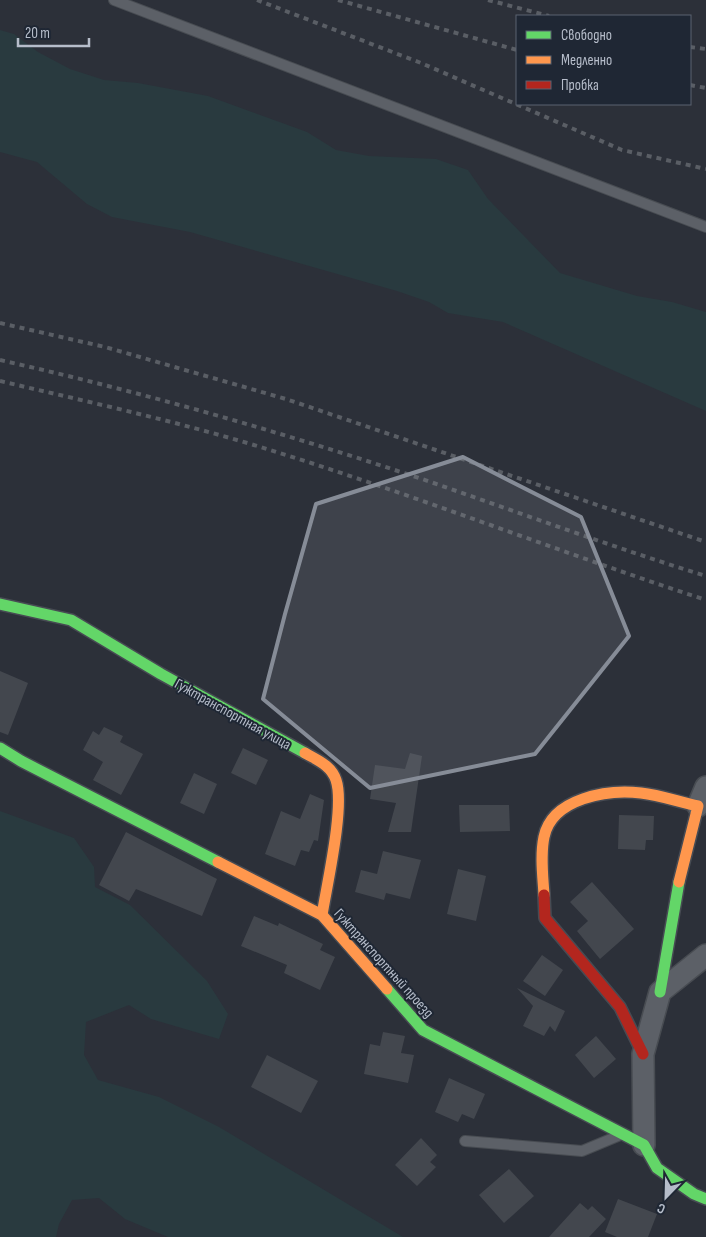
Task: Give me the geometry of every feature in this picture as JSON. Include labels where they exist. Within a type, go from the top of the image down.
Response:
[{"type":"street","name":"Гужтранспортная улица","points":[[0,604],[72,620],[161,674],[327,765],[336,779],[340,800],[322,915]]},
{"type":"street","name":"Гужтранспортный проезд","points":[[0,748],[20,761],[322,915],[423,1030],[644,1145]]},
{"type":"street","points":[[643,1054],[620,1007],[545,918],[542,863],[544,836],[556,814],[574,803],[595,796],[618,793],[702,796],[676,897],[660,992],[643,1054],[644,1145],[656,1168],[694,1194],[706,1199]]},
{"type":"street","points":[[660,992],[706,955]]},
{"type":"lane","points":[[114,0],[706,227]]},
{"type":"lane","points":[[465,1141],[582,1151],[623,1134]]},
{"type":"highlighted area","points":[[463,457],[581,517],[629,636],[535,754],[370,788],[263,699],[316,504]]},
{"type":"shaded area","points":[[0,30],[14,34],[38,52],[70,69],[104,80],[138,83],[208,96],[307,132],[336,150],[369,156],[436,159],[468,170],[488,199],[560,273],[637,296],[672,302],[706,312],[706,411],[503,322],[448,313],[429,302],[397,291],[190,232],[112,217],[87,204],[37,162],[0,152]]},
{"type":"shaded area","points":[[0,811],[74,838],[94,867],[95,887],[130,905],[207,981],[228,1014],[219,1039],[151,1019],[129,1005],[86,1022],[84,1055],[98,1080],[159,1097],[219,1127],[403,1237],[168,1237],[125,1219],[99,1198],[72,1200],[59,1224],[56,1237],[0,1237]]},
{"type":"building","points":[[0,671],[28,683],[8,735],[0,732]]},
{"type":"building","points":[[104,727],[123,736],[120,742],[143,754],[121,795],[93,780],[103,762],[83,750],[93,731],[99,735]]},
{"type":"building","points":[[243,748],[268,760],[256,785],[231,773]]},
{"type":"building","points":[[410,753],[422,756],[411,832],[388,832],[396,803],[370,799],[375,765],[405,769]]},
{"type":"building","points":[[194,773],[217,784],[204,814],[180,803]]},
{"type":"building","points":[[310,794],[324,800],[318,841],[314,840],[309,852],[301,850],[295,866],[265,854],[281,811],[300,819]]},
{"type":"building","points":[[459,805],[509,805],[510,831],[460,832]]},
{"type":"building","points":[[619,815],[654,816],[653,840],[646,840],[645,850],[618,849]]},
{"type":"building","points":[[126,832],[217,879],[202,916],[136,889],[129,901],[99,885]]},
{"type":"building","points":[[383,851],[421,860],[410,899],[386,893],[384,900],[355,892],[361,870],[377,874]]},
{"type":"building","points":[[458,869],[486,876],[476,921],[447,914]]},
{"type":"building","points":[[592,882],[634,929],[600,959],[577,931],[588,921],[570,902]]},
{"type":"building","points":[[254,916],[278,926],[279,923],[323,944],[320,950],[335,957],[320,990],[284,973],[287,965],[241,946]]},
{"type":"building","points":[[542,955],[563,970],[545,996],[523,981]]},
{"type":"building","points":[[517,988],[565,1011],[555,1032],[550,1026],[544,1036],[523,1026],[533,1006]]},
{"type":"building","points":[[383,1032],[405,1036],[401,1053],[414,1055],[408,1083],[364,1074],[370,1044],[380,1046]]},
{"type":"building","points":[[596,1036],[616,1059],[594,1078],[575,1055]]},
{"type":"building","points":[[267,1055],[318,1081],[301,1113],[251,1087]]},
{"type":"building","points":[[449,1078],[485,1094],[474,1119],[462,1114],[458,1122],[435,1112]]},
{"type":"building","points":[[421,1138],[437,1155],[430,1162],[436,1167],[417,1186],[395,1165]]},
{"type":"building","points":[[509,1169],[534,1196],[504,1223],[479,1195]]},
{"type":"building","points":[[618,1199],[657,1214],[648,1237],[617,1237],[605,1232]]},
{"type":"building","points":[[580,1203],[588,1210],[592,1206],[606,1219],[589,1237],[549,1237]]},
{"type":"railway","points":[[257,0],[421,63],[516,104]]},
{"type":"railway","points":[[338,0],[516,50]]},
{"type":"railway","points":[[488,0],[545,15]]},
{"type":"railway","points":[[691,47],[706,49]]},
{"type":"railway","points":[[691,85],[706,88]]},
{"type":"railway","points":[[518,105],[622,150],[706,169]]},
{"type":"railway","points":[[0,323],[105,347],[286,399],[706,542]]},
{"type":"railway","points":[[0,360],[159,399],[315,445],[419,478],[598,541],[706,576]]},
{"type":"railway","points":[[0,381],[168,421],[267,449],[377,485],[706,600]]},
{"type":"traffic: fast","points":[[0,604],[71,620],[161,674],[305,753]]},
{"type":"traffic: fast","points":[[0,748],[21,761],[218,862]]},
{"type":"traffic: fast","points":[[660,992],[679,882]]},
{"type":"traffic: fast","points":[[387,989],[423,1030],[644,1145],[657,1168],[694,1194],[706,1199]]},
{"type":"traffic: slow","points":[[305,753],[331,770],[336,780],[338,792],[337,826],[322,915]]},
{"type":"traffic: slow","points":[[544,895],[542,852],[544,837],[549,824],[558,813],[570,805],[583,799],[613,793],[648,794],[698,806],[679,882]]},
{"type":"traffic: slow","points":[[218,862],[322,915],[387,989]]},
{"type":"traffic: jam","points":[[544,895],[545,918],[620,1007],[643,1054]]}]
